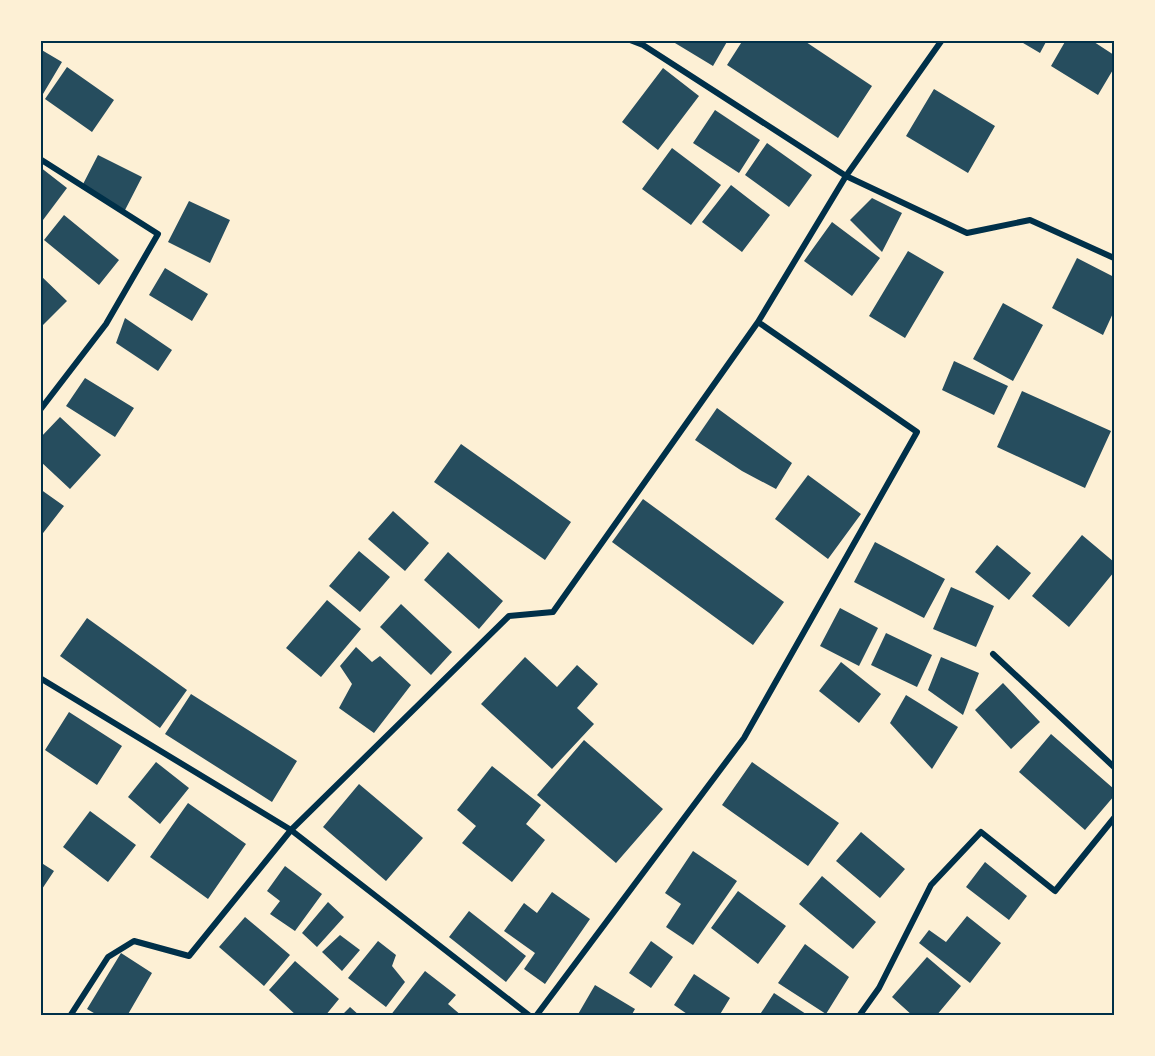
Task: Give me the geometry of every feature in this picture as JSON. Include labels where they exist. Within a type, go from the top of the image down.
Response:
[{"type":"street","points":[[630,40],[643,45],[846,176],[967,233],[1030,220],[1114,258]]},
{"type":"street","points":[[70,1016],[108,957],[134,941],[189,956],[291,830],[509,616],[553,612],[759,322],[846,176],[942,40]]},
{"type":"street","points":[[40,159],[158,234],[106,324],[40,410]]},
{"type":"street","points":[[536,1016],[744,738],[917,432],[759,322]]},
{"type":"street","points":[[993,654],[1114,767]]},
{"type":"street","points":[[40,678],[291,830],[530,1016]]},
{"type":"street","points":[[860,1016],[879,987],[931,885],[981,832],[1055,891],[1114,818]]},
{"type":"building","points":[[670,40],[728,40],[713,66]]},
{"type":"building","points":[[743,40],[803,40],[872,86],[838,138],[727,65]]},
{"type":"building","points":[[1018,40],[1047,40],[1040,53]]},
{"type":"building","points":[[1066,40],[1091,40],[1114,55],[1114,68],[1098,95],[1051,66]]},
{"type":"building","points":[[40,49],[62,62],[40,99]]},
{"type":"building","points":[[67,67],[114,100],[92,132],[45,99]]},
{"type":"building","points":[[663,68],[699,96],[658,150],[622,122]]},
{"type":"building","points":[[934,89],[995,126],[968,173],[906,136]]},
{"type":"building","points":[[715,110],[760,140],[739,173],[693,143]]},
{"type":"building","points":[[767,143],[812,175],[789,207],[745,175]]},
{"type":"building","points":[[672,148],[721,185],[691,225],[642,189]]},
{"type":"building","points":[[98,155],[142,177],[124,212],[81,188]]},
{"type":"building","points":[[40,167],[67,188],[43,220],[40,218]]},
{"type":"building","points":[[731,185],[770,215],[742,252],[702,222]]},
{"type":"building","points":[[872,198],[902,213],[882,252],[850,220]]},
{"type":"building","points":[[189,201],[230,220],[210,263],[168,242]]},
{"type":"building","points":[[64,215],[119,260],[99,285],[44,240]]},
{"type":"building","points":[[832,222],[880,258],[852,296],[804,261]]},
{"type":"building","points":[[908,251],[944,272],[905,338],[869,316]]},
{"type":"building","points":[[1077,258],[1114,277],[1114,311],[1103,335],[1052,308]]},
{"type":"building","points":[[165,268],[208,294],[192,321],[149,295]]},
{"type":"building","points":[[40,275],[67,301],[40,328]]},
{"type":"building","points":[[1003,303],[1043,325],[1013,381],[973,359]]},
{"type":"building","points":[[125,318],[172,350],[158,371],[116,343]]},
{"type":"building","points":[[954,361],[1008,386],[994,415],[942,390]]},
{"type":"building","points":[[85,378],[134,408],[115,437],[66,406]]},
{"type":"building","points":[[1022,391],[1111,431],[1085,488],[997,447]]},
{"type":"building","points":[[717,408],[792,463],[776,489],[742,471],[695,440]]},
{"type":"building","points":[[60,417],[101,455],[70,489],[40,461],[40,438]]},
{"type":"building","points":[[461,444],[571,522],[545,560],[434,482]]},
{"type":"building","points":[[808,475],[861,514],[828,559],[775,519]]},
{"type":"building","points":[[40,489],[64,506],[40,537]]},
{"type":"building","points":[[643,499],[784,602],[753,645],[612,542]]},
{"type":"building","points":[[393,511],[429,543],[405,571],[368,539]]},
{"type":"building","points":[[1082,535],[1114,562],[1114,572],[1069,627],[1032,596]]},
{"type":"building","points":[[875,542],[945,579],[924,618],[854,582]]},
{"type":"building","points":[[997,545],[1031,573],[1009,600],[975,572]]},
{"type":"building","points":[[359,551],[390,577],[360,612],[329,586]]},
{"type":"building","points":[[448,552],[503,601],[479,629],[424,580]]},
{"type":"building","points":[[951,587],[994,606],[976,647],[933,629]]},
{"type":"building","points":[[327,600],[361,629],[321,677],[286,648]]},
{"type":"building","points":[[401,604],[452,652],[431,675],[380,627]]},
{"type":"building","points":[[840,608],[878,628],[859,666],[820,646]]},
{"type":"building","points":[[87,618],[187,690],[160,728],[60,656]]},
{"type":"building","points":[[886,633],[932,655],[917,687],[871,665]]},
{"type":"building","points":[[356,647],[372,662],[380,656],[411,685],[374,733],[339,708],[352,684],[340,666]]},
{"type":"building","points":[[525,657],[557,687],[577,665],[598,684],[577,708],[594,724],[552,769],[481,704]]},
{"type":"building","points":[[941,657],[979,673],[963,715],[928,690]]},
{"type":"building","points":[[841,662],[881,694],[859,723],[819,691]]},
{"type":"building","points":[[1003,683],[1040,722],[1011,749],[975,710]]},
{"type":"building","points":[[191,694],[297,761],[272,802],[165,734]]},
{"type":"building","points":[[906,695],[958,727],[932,769],[890,723]]},
{"type":"building","points":[[69,712],[122,746],[97,785],[45,750]]},
{"type":"building","points":[[1051,734],[1114,789],[1114,796],[1085,830],[1019,772]]},
{"type":"building","points":[[584,740],[663,809],[616,863],[537,795]]},
{"type":"building","points":[[156,762],[189,788],[160,824],[128,797]]},
{"type":"building","points":[[752,762],[839,823],[808,866],[722,805]]},
{"type":"building","points":[[492,766],[541,805],[526,824],[545,840],[512,882],[462,843],[476,826],[457,810]]},
{"type":"building","points":[[359,784],[423,838],[386,881],[323,827]]},
{"type":"building","points":[[188,803],[246,844],[208,899],[150,857]]},
{"type":"building","points":[[90,811],[136,845],[108,882],[63,847]]},
{"type":"building","points":[[861,832],[905,869],[880,898],[836,861]]},
{"type":"building","points":[[693,851],[737,881],[693,945],[666,927],[681,904],[665,893]]},
{"type":"building","points":[[40,862],[54,871],[40,892]]},
{"type":"building","points":[[985,862],[1027,896],[1009,920],[966,887]]},
{"type":"building","points":[[285,866],[322,894],[295,931],[270,914],[280,901],[267,891]]},
{"type":"building","points":[[822,876],[876,922],[853,949],[799,904]]},
{"type":"building","points":[[738,891],[786,926],[758,964],[711,928]]},
{"type":"building","points":[[552,892],[590,919],[545,984],[524,969],[535,953],[504,931],[524,903],[537,913]]},
{"type":"building","points":[[328,902],[344,917],[317,947],[302,933]]},
{"type":"building","points":[[469,911],[526,956],[506,982],[449,937]]},
{"type":"building","points":[[967,916],[1001,943],[970,983],[919,943],[929,930],[946,942]]},
{"type":"building","points":[[245,917],[290,955],[264,986],[219,947]]},
{"type":"building","points":[[340,935],[360,950],[342,971],[322,952]]},
{"type":"building","points":[[378,941],[396,955],[392,966],[405,982],[386,1007],[348,978]]},
{"type":"building","points":[[651,941],[673,957],[651,988],[629,973]]},
{"type":"building","points":[[805,944],[849,977],[826,1014],[778,983]]},
{"type":"building","points":[[121,953],[152,973],[127,1016],[99,1016],[87,1009]]},
{"type":"building","points":[[927,957],[961,986],[936,1016],[913,1016],[892,997]]},
{"type":"building","points":[[295,961],[339,999],[325,1016],[297,1016],[269,990]]},
{"type":"building","points":[[425,971],[456,995],[448,1004],[462,1016],[390,1016]]},
{"type":"building","points":[[694,974],[730,998],[719,1016],[690,1016],[674,1005]]},
{"type":"building","points":[[595,985],[635,1009],[631,1016],[577,1016]]},
{"type":"building","points":[[774,993],[809,1016],[759,1016]]},
{"type":"building","points":[[350,1007],[360,1016],[341,1016]]}]
